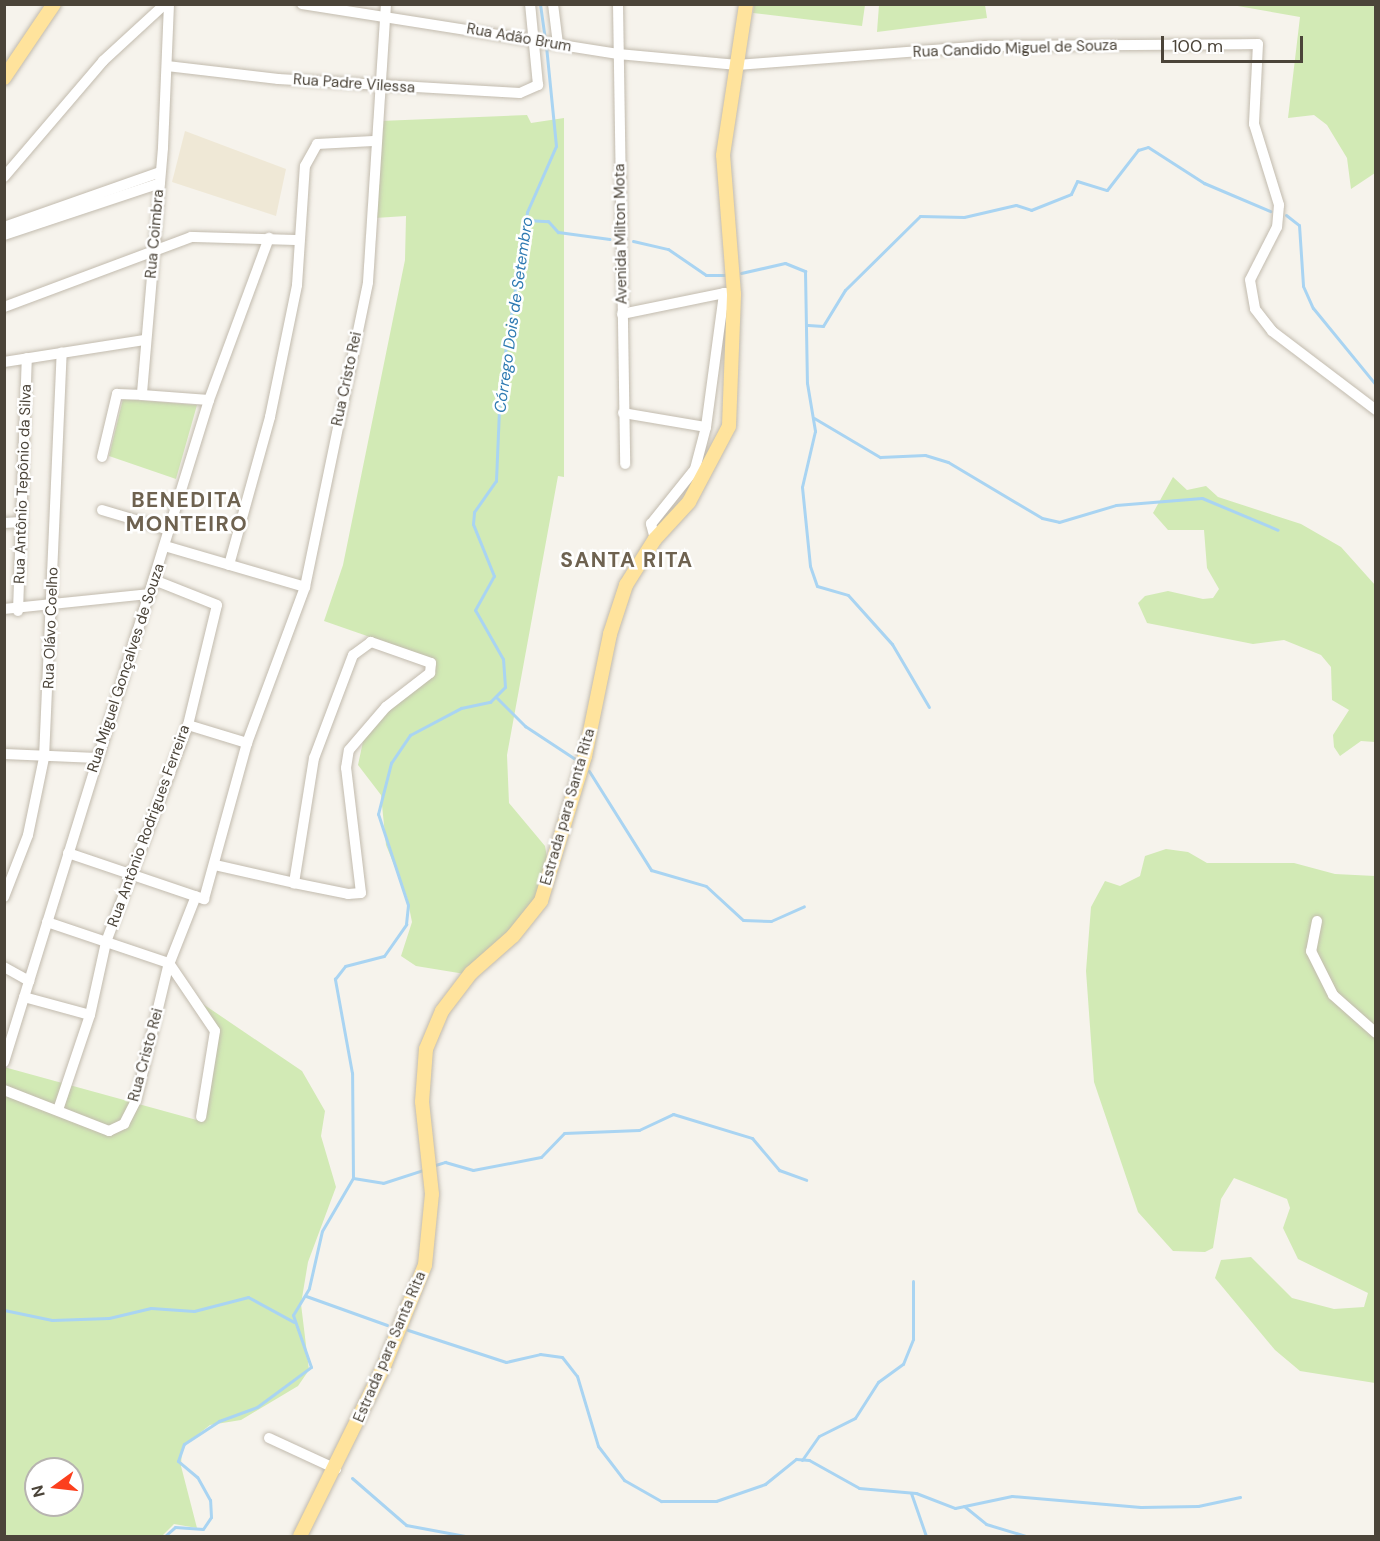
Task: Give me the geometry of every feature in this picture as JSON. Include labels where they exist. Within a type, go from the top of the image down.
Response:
[{"type":"main road","points":[[4,78],[54,4]]},
{"type":"main road","name":"Estrada para Santa Rita","points":[[300,1536],[336,1469],[415,1293],[432,1235],[423,1102],[426,1049],[442,1011],[471,973],[513,936],[541,901],[585,756],[610,634],[626,585],[655,538],[689,502],[726,434],[729,293],[723,154],[746,4]]},
{"type":"street","name":"Rua Coimbra","points":[[142,395],[144,340],[155,250],[160,177],[167,66],[167,4]]},
{"type":"street","points":[[4,177],[103,62],[167,4]]},
{"type":"street","name":"Rua Adão Brum","points":[[302,4],[536,39],[618,54],[736,65]]},
{"type":"street","name":"Rua Cristo Rei","points":[[4,1090],[109,1131],[124,1124],[136,1100],[170,963],[215,865],[247,743],[304,587],[368,282],[373,141],[386,4]]},
{"type":"street","points":[[530,4],[536,39]]},
{"type":"street","points":[[553,4],[555,44]]},
{"type":"street","name":"Avenida Milton Mota","points":[[618,4],[625,464]]},
{"type":"street","name":"Rua Padre Vilessa","points":[[167,66],[380,86],[520,93],[538,85],[536,39]]},
{"type":"street","name":"Rua Candido Miguel de Souza","points":[[736,65],[985,46],[1258,44],[1254,124],[1279,205],[1277,227],[1250,280],[1255,309],[1272,331],[1376,410]]},
{"type":"street","points":[[229,565],[270,417],[297,285],[299,240],[311,149],[317,144],[373,141]]},
{"type":"street","points":[[4,235],[18,227],[160,177]]},
{"type":"street","points":[[4,227],[18,227]]},
{"type":"street","points":[[4,308],[191,237],[299,240]]},
{"type":"street","name":"Rua Miguel Gonçalves de Souza","points":[[4,1062],[8,1036],[24,997],[209,400],[269,238]]},
{"type":"street","points":[[622,314],[729,293],[706,427],[695,469],[651,524],[655,538]]},
{"type":"street","points":[[4,362],[144,340]]},
{"type":"street","name":"Rua Olávo Coelho","points":[[4,897],[28,836],[44,758],[53,603],[62,352]]},
{"type":"street","name":"Rua Antônio Tepônio da Silva","points":[[18,611],[27,358]]},
{"type":"street","points":[[102,457],[117,394],[209,400]]},
{"type":"street","points":[[623,413],[706,427]]},
{"type":"street","points":[[102,510],[169,530]]},
{"type":"street","points":[[4,524],[22,522]]},
{"type":"street","points":[[165,546],[304,587]]},
{"type":"street","name":"Rua Antônio Rodrigues Ferreira","points":[[58,1110],[90,1016],[106,942],[134,875],[188,725],[217,605],[154,580]]},
{"type":"street","points":[[4,609],[18,611],[53,603],[150,594]]},
{"type":"street","points":[[215,865],[294,883],[362,893],[346,768],[349,750],[386,707],[430,673],[431,663],[371,642],[353,654],[314,758],[294,883]]},
{"type":"street","points":[[188,725],[247,743]]},
{"type":"street","points":[[4,754],[44,758],[97,758]]},
{"type":"street","points":[[68,853],[200,898]]},
{"type":"street","points":[[1317,921],[1311,951],[1333,995],[1376,1033]]},
{"type":"street","points":[[47,922],[170,963],[215,1031],[201,1116]]},
{"type":"street","points":[[4,967],[29,981]]},
{"type":"street","points":[[24,997],[90,1016]]},
{"type":"street","points":[[269,1438],[336,1469]]},
{"type":"shaded area","points":[[185,131],[286,169],[276,216],[172,182]]},
{"type":"green space","points":[[754,4],[865,5],[862,26],[753,13]]},
{"type":"green space","points":[[879,5],[985,5],[987,18],[877,32]]},
{"type":"green space","points":[[1232,5],[1375,5],[1375,173],[1351,189],[1347,158],[1327,125],[1314,115],[1288,118],[1300,17]]},
{"type":"green space","points":[[527,115],[531,123],[564,118],[564,477],[558,476],[507,755],[509,803],[545,846],[548,863],[538,899],[471,975],[416,966],[401,956],[412,922],[407,897],[386,845],[381,795],[358,765],[364,737],[391,704],[435,669],[436,660],[324,621],[343,565],[405,260],[406,216],[375,218],[380,121]]},
{"type":"green space","points":[[123,399],[197,405],[176,479],[109,456]]},
{"type":"green space","points":[[1173,477],[1187,490],[1206,486],[1218,497],[1301,524],[1341,547],[1375,585],[1375,742],[1361,741],[1340,756],[1334,747],[1333,735],[1349,710],[1332,700],[1331,667],[1321,655],[1284,640],[1253,644],[1147,623],[1138,603],[1145,596],[1168,591],[1203,599],[1213,598],[1219,589],[1207,568],[1204,530],[1168,530],[1153,513]]},
{"type":"green space","points":[[1166,849],[1188,852],[1207,863],[1294,863],[1335,874],[1375,876],[1375,1383],[1300,1371],[1275,1350],[1215,1278],[1221,1260],[1251,1257],[1292,1298],[1334,1309],[1364,1307],[1368,1293],[1298,1259],[1283,1228],[1290,1208],[1287,1199],[1234,1178],[1221,1199],[1213,1248],[1205,1252],[1173,1251],[1138,1212],[1094,1082],[1086,971],[1091,907],[1105,881],[1120,886],[1140,876],[1145,856]]},
{"type":"green space","points":[[200,1002],[302,1071],[325,1111],[321,1136],[336,1187],[308,1262],[301,1304],[309,1370],[298,1386],[241,1420],[210,1425],[182,1447],[181,1466],[197,1528],[174,1524],[162,1536],[5,1536],[4,1067],[204,1122],[211,1038]]},
{"type":"waterway","name":"Córrego Dois de Setembro","points":[[540,4],[545,38]]},
{"type":"waterway","name":"Córrego Dois de Setembro","points":[[165,1536],[175,1527],[203,1529],[211,1517],[210,1500],[197,1477],[178,1461],[184,1444],[219,1421],[257,1407],[311,1367],[293,1315],[309,1288],[322,1231],[353,1178],[352,1073],[335,979],[345,966],[384,956],[406,924],[408,905],[378,814],[391,763],[410,735],[461,708],[490,702],[505,687],[503,659],[475,610],[494,576],[473,524],[474,512],[496,481],[500,385],[527,212],[556,146],[546,45]]},
{"type":"waterway","points":[[808,325],[823,326],[845,290],[920,216],[964,217],[1016,205],[1031,210],[1071,194],[1077,181],[1107,190],[1138,150],[1148,147],[1204,183],[1270,211]]},
{"type":"waterway","points":[[1286,215],[1299,225],[1303,286],[1313,308],[1376,385]]},
{"type":"waterway","points":[[526,220],[548,221],[558,232],[610,239]]},
{"type":"waterway","points":[[633,241],[668,249],[706,275],[726,275]]},
{"type":"waterway","points":[[741,273],[785,263],[805,271],[807,383],[815,431],[802,487],[810,566],[817,586],[848,595],[892,644],[929,707]]},
{"type":"waterway","points":[[814,418],[880,457],[925,455],[948,462],[1042,518],[1059,522],[1116,505],[1202,498],[1278,530]]},
{"type":"waterway","points":[[497,698],[525,726],[575,759]]},
{"type":"waterway","points":[[589,771],[651,870],[706,886],[743,920],[771,921],[804,906]]},
{"type":"waterway","points":[[432,1166],[445,1162],[473,1170],[541,1157],[564,1133],[639,1130],[673,1114],[752,1138],[779,1170],[806,1180]]},
{"type":"waterway","points":[[353,1178],[383,1183],[426,1169]]},
{"type":"waterway","points":[[802,1460],[819,1436],[855,1418],[878,1382],[903,1364],[913,1339],[913,1281]]},
{"type":"waterway","points":[[306,1296],[387,1325]]},
{"type":"waterway","points":[[4,1310],[52,1320],[109,1318],[151,1308],[194,1311],[248,1297],[294,1322]]},
{"type":"waterway","points":[[408,1330],[506,1362],[540,1354],[562,1357],[577,1376],[598,1446],[624,1480],[661,1501],[716,1501],[765,1484],[796,1459],[809,1460],[859,1488],[916,1493],[955,1508],[1012,1496],[1141,1507],[1198,1506],[1240,1497]]},
{"type":"waterway","points":[[352,1478],[406,1525],[465,1536]]},
{"type":"waterway","points":[[911,1493],[926,1536]]},
{"type":"waterway","points":[[964,1506],[986,1524],[1026,1536]]},
{"type":"district","name":"BENEDITA MONTEIRO","points":[[187,512]]},
{"type":"district","name":"SANTA RITA","points":[[627,560]]}]
